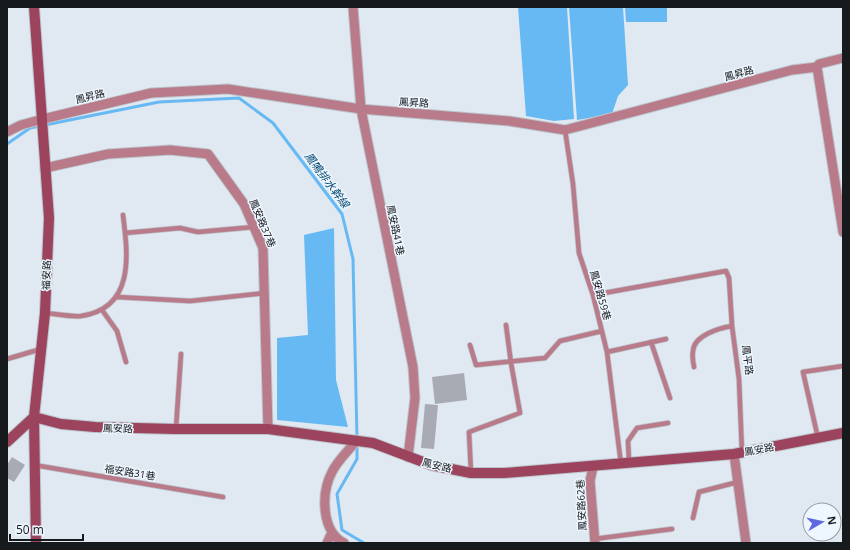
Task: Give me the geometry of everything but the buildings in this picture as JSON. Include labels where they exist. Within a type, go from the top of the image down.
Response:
[{"type":"street","name":"福安路","points":[[34,7],[49,218],[44,313],[34,417],[36,543]]},
{"type":"street","name":"鳳安路41巷","points":[[353,7],[360,109],[413,367],[415,398],[408,457]]},
{"type":"street","name":"鳳昇路","points":[[7,132],[21,125],[43,119],[151,93],[228,89],[360,109],[509,121],[565,130],[792,70],[817,67],[819,64],[843,58]]},
{"type":"street","points":[[817,67],[843,232]]},
{"type":"street","name":"鳳安路37巷","points":[[45,168],[108,154],[170,150],[204,152],[208,154],[244,204],[263,248],[268,429]]},
{"type":"street","points":[[7,442],[34,417]]},
{"type":"street","name":"鳳安路","points":[[34,417],[61,424],[175,429],[268,429],[357,440],[373,443],[431,465],[472,473],[504,473],[593,467],[738,453],[843,433]]},
{"type":"street","points":[[344,543],[338,540],[332,532],[325,506],[325,492],[332,472],[357,440]]},
{"type":"street","name":"鳳平路","points":[[738,453],[738,482],[746,543]]},
{"type":"street","name":"鳳安路62巷","points":[[593,467],[590,480],[594,541]]},
{"type":"street","points":[[327,543],[332,532]]},
{"type":"lane","name":"鳳安路59巷","points":[[565,130],[573,184],[579,252],[593,295],[607,352],[625,464]]},
{"type":"lane","points":[[44,313],[81,316],[102,310],[117,297],[123,286],[126,273],[123,215]]},
{"type":"lane","points":[[125,233],[180,228],[198,232],[254,227]]},
{"type":"lane","name":"鳳平路","points":[[593,295],[726,271],[729,278],[732,326],[739,378],[738,453]]},
{"type":"lane","points":[[117,297],[190,301],[265,293]]},
{"type":"lane","points":[[102,310],[117,331],[126,362]]},
{"type":"lane","points":[[472,473],[469,432],[520,413],[506,325]]},
{"type":"lane","points":[[694,367],[692,349],[698,341],[718,329],[732,326]]},
{"type":"lane","points":[[470,345],[476,365],[511,363],[545,358],[560,341],[602,331]]},
{"type":"lane","points":[[607,352],[666,339]]},
{"type":"lane","points":[[651,342],[670,398]]},
{"type":"lane","points":[[7,359],[41,349]]},
{"type":"lane","points":[[175,429],[181,354]]},
{"type":"lane","points":[[818,438],[803,372],[843,366]]},
{"type":"lane","points":[[625,464],[628,441],[637,428],[668,423]]},
{"type":"lane","name":"福安路31巷","points":[[34,465],[223,497]]},
{"type":"lane","points":[[693,518],[699,492],[738,482]]},
{"type":"lane","points":[[594,541],[672,529]]},
{"type":"water","points":[[518,7],[567,7],[574,119],[554,121],[526,116]]},
{"type":"water","points":[[569,7],[623,7],[628,85],[618,96],[612,114],[577,120]]},
{"type":"water","points":[[625,7],[667,7],[667,22],[626,22]]},
{"type":"water","points":[[334,228],[336,380],[348,427],[277,420],[277,338],[308,335],[304,235]]},
{"type":"waterway","name":"鳳鳴排水幹線","points":[[7,144],[30,128],[159,102],[239,98],[273,123],[342,214],[353,259],[357,439]]},
{"type":"waterway","name":"鳳鳴排水幹線","points":[[357,445],[357,459],[337,494],[342,530],[364,543]]}]
